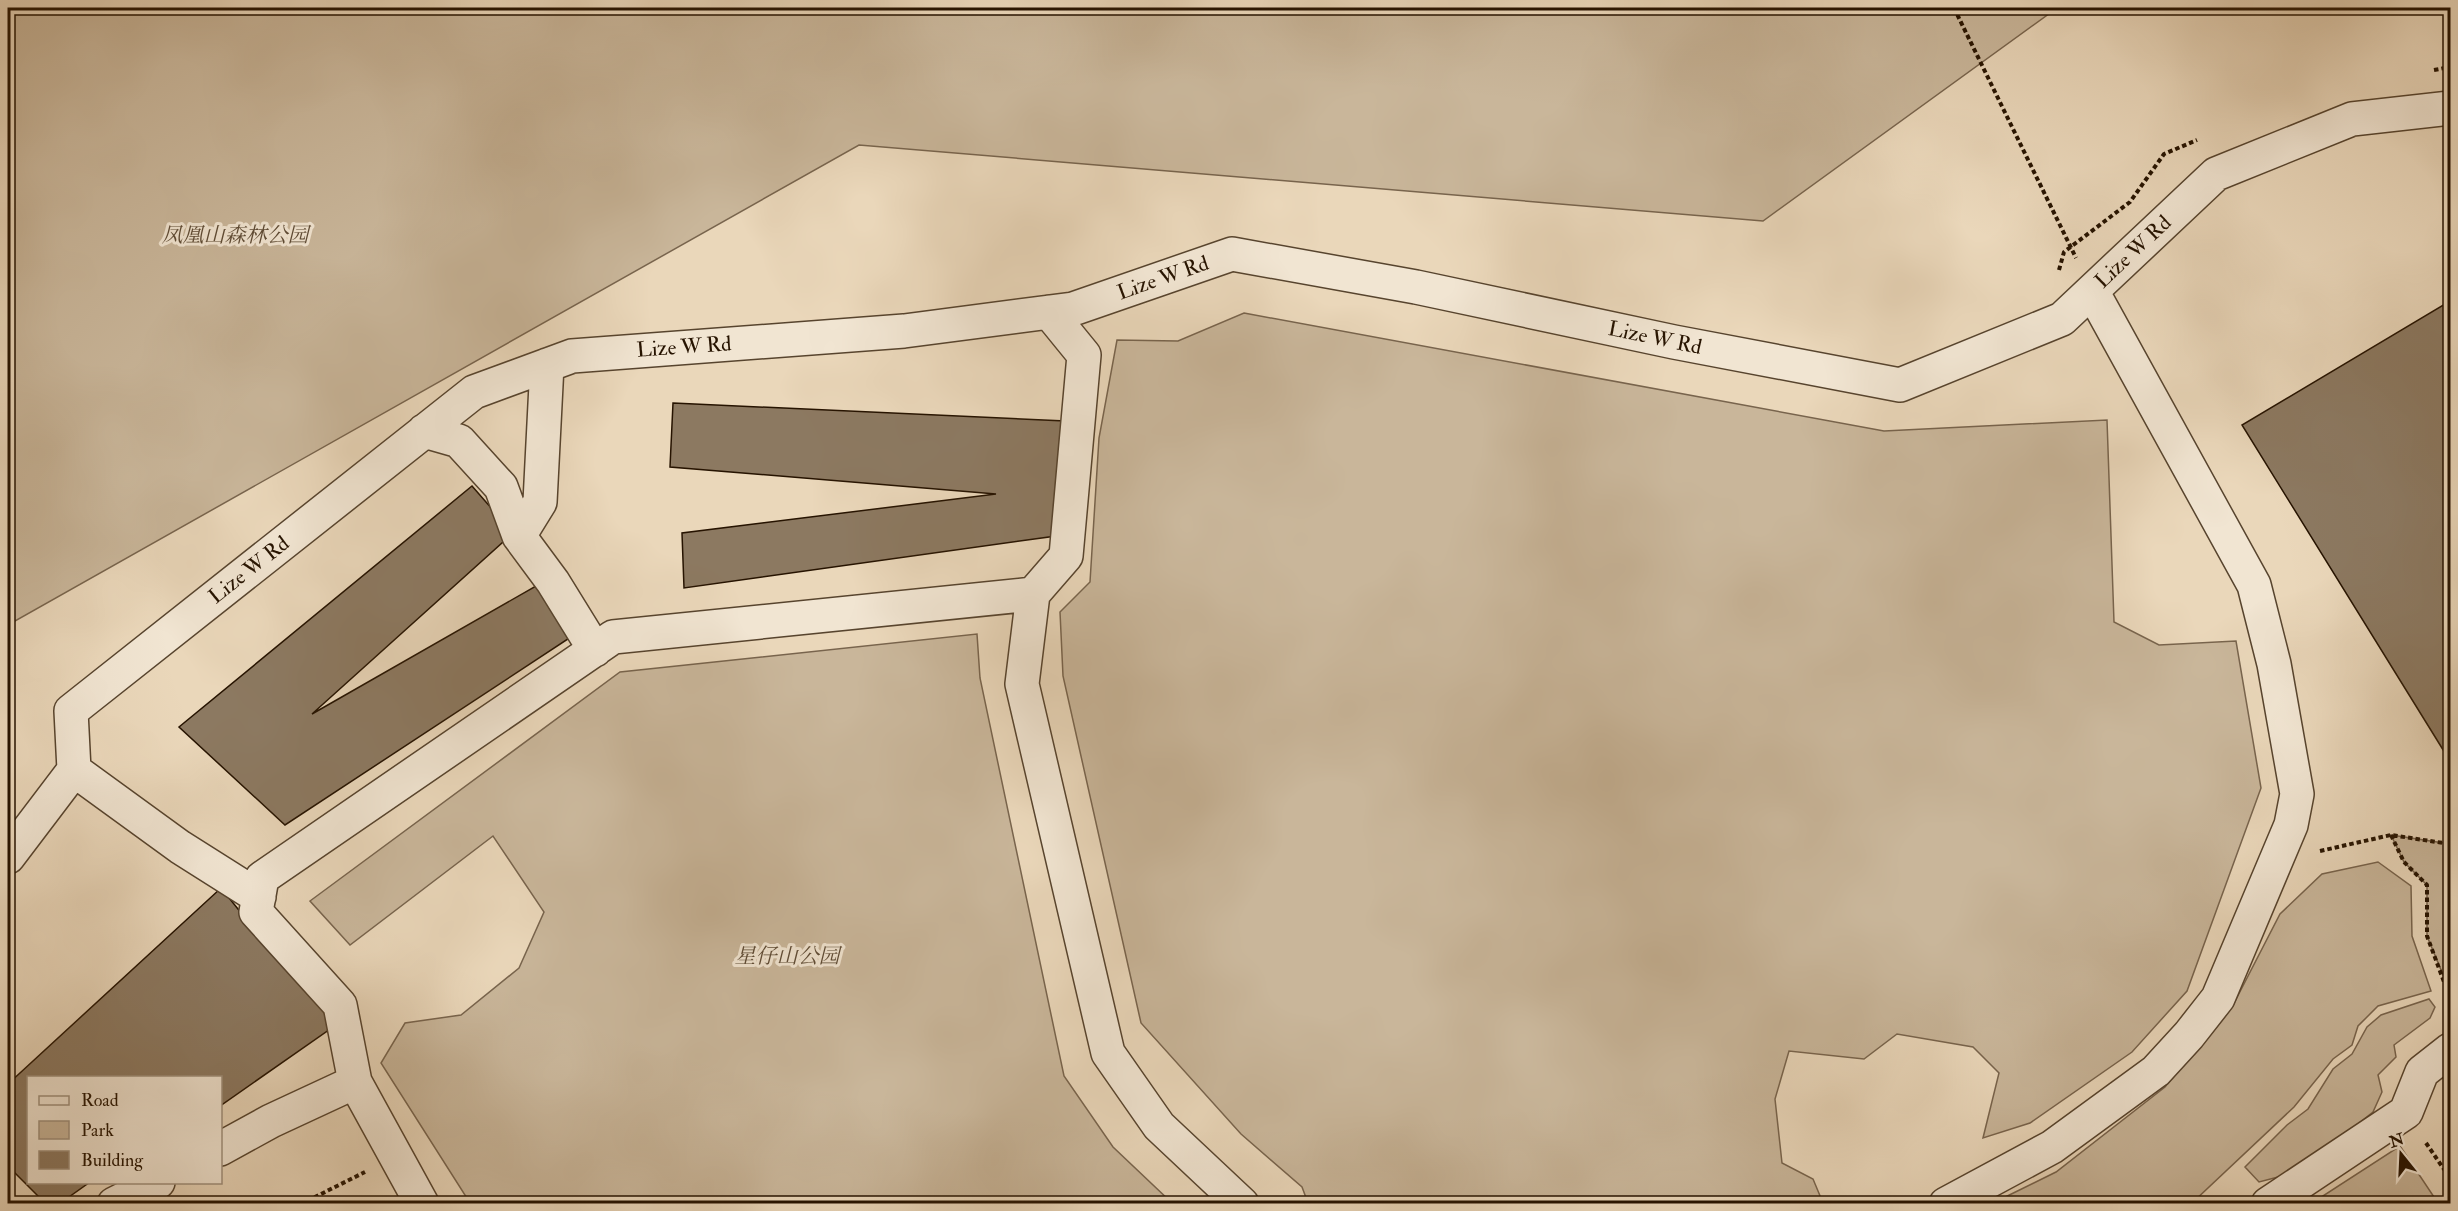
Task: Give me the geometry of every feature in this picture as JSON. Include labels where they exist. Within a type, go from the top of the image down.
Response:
[{"type":"street","name":"Lize W Rd","points":[[74,770],[71,711],[474,392],[572,356],[904,331],[1073,309],[1232,254],[1416,287],[1674,342],[1900,385],[2062,319],[2216,174],[2352,119],[2451,108]]},
{"type":"street","points":[[1946,1203],[2052,1147],[2156,1071],[2218,998],[2291,825],[2297,794],[2274,664],[2254,585],[2092,291]]},
{"type":"street","points":[[1049,312],[1084,355],[1066,556],[1033,594],[1022,684],[1108,1053],[1159,1126],[1242,1203]]},
{"type":"street","points":[[519,536],[540,502],[547,365]]},
{"type":"street","points":[[424,431],[459,441],[501,487],[519,536],[553,582],[595,650]]},
{"type":"street","points":[[422,1203],[355,1082],[340,1005],[256,912],[262,878],[614,637],[1033,594]]},
{"type":"street","points":[[8,857],[74,770],[180,847],[259,897]]},
{"type":"street","points":[[2268,1203],[2406,1112],[2422,1072],[2451,1050]]},
{"type":"street","points":[[222,1148],[271,1121],[355,1082]]},
{"type":"street","points":[[114,1203],[154,1184]]},
{"type":"path","points":[[1954,8],[2092,291]]},
{"type":"path","points":[[2275,862],[2391,835],[2451,844]]},
{"type":"path","points":[[2391,835],[2404,862],[2427,885],[2427,936],[2451,998]]},
{"type":"path","points":[[2406,1112],[2451,1178]]},
{"type":"path","points":[[301,1203],[397,1157]]},
{"type":"green space","name":"凤凰山森林公园","points":[[8,8],[2057,8],[1763,221],[859,145],[8,625]]},
{"type":"green space","points":[[1244,313],[1884,431],[2107,420],[2114,622],[2159,645],[2236,641],[2261,788],[2187,991],[2132,1052],[2030,1123],[1983,1138],[1999,1073],[1973,1047],[1897,1034],[1864,1059],[1789,1051],[1775,1099],[1782,1163],[1813,1179],[1823,1203],[1308,1203],[1302,1187],[1241,1134],[1141,1023],[1063,676],[1060,612],[1090,582],[1099,438],[1117,340],[1178,341]]},
{"type":"green space","name":"星仔山公园","points":[[977,634],[980,678],[1064,1076],[1113,1147],[1172,1203],[470,1203],[381,1063],[405,1023],[461,1015],[519,968],[544,912],[493,836],[350,945],[310,901],[620,672]]},
{"type":"green space","points":[[2391,835],[2450,844],[2450,973],[2444,977],[2427,936],[2427,885],[2404,862]]},
{"type":"green space","points":[[2378,862],[2411,886],[2412,936],[2431,991],[2378,1006],[2358,1026],[2352,1045],[2333,1059],[2294,1107],[2192,1203],[1991,1204],[2056,1172],[2165,1087],[2232,1007],[2280,914],[2322,874]]},
{"type":"green space","points":[[2429,999],[2435,1007],[2430,1018],[2394,1045],[2396,1057],[2378,1075],[2382,1092],[2373,1112],[2340,1138],[2282,1176],[2259,1182],[2245,1167],[2287,1125],[2308,1109],[2333,1069],[2352,1054],[2367,1027],[2381,1015]]},
{"type":"green space","points":[[2400,1146],[2438,1203],[2312,1203]]},
{"type":"building","points":[[2450,301],[2450,761],[2242,425]]},
{"type":"building","points":[[673,403],[1065,421],[1056,536],[684,588],[682,533],[996,494],[670,467]]},
{"type":"building","points":[[472,486],[513,533],[312,714],[543,582],[577,633],[285,825],[179,727]]},
{"type":"building","points":[[221,888],[259,935],[305,981],[333,1027],[222,1105],[222,1076],[27,1076],[27,1184],[87,1184],[59,1204],[46,1204],[8,1166],[8,1084]]}]
